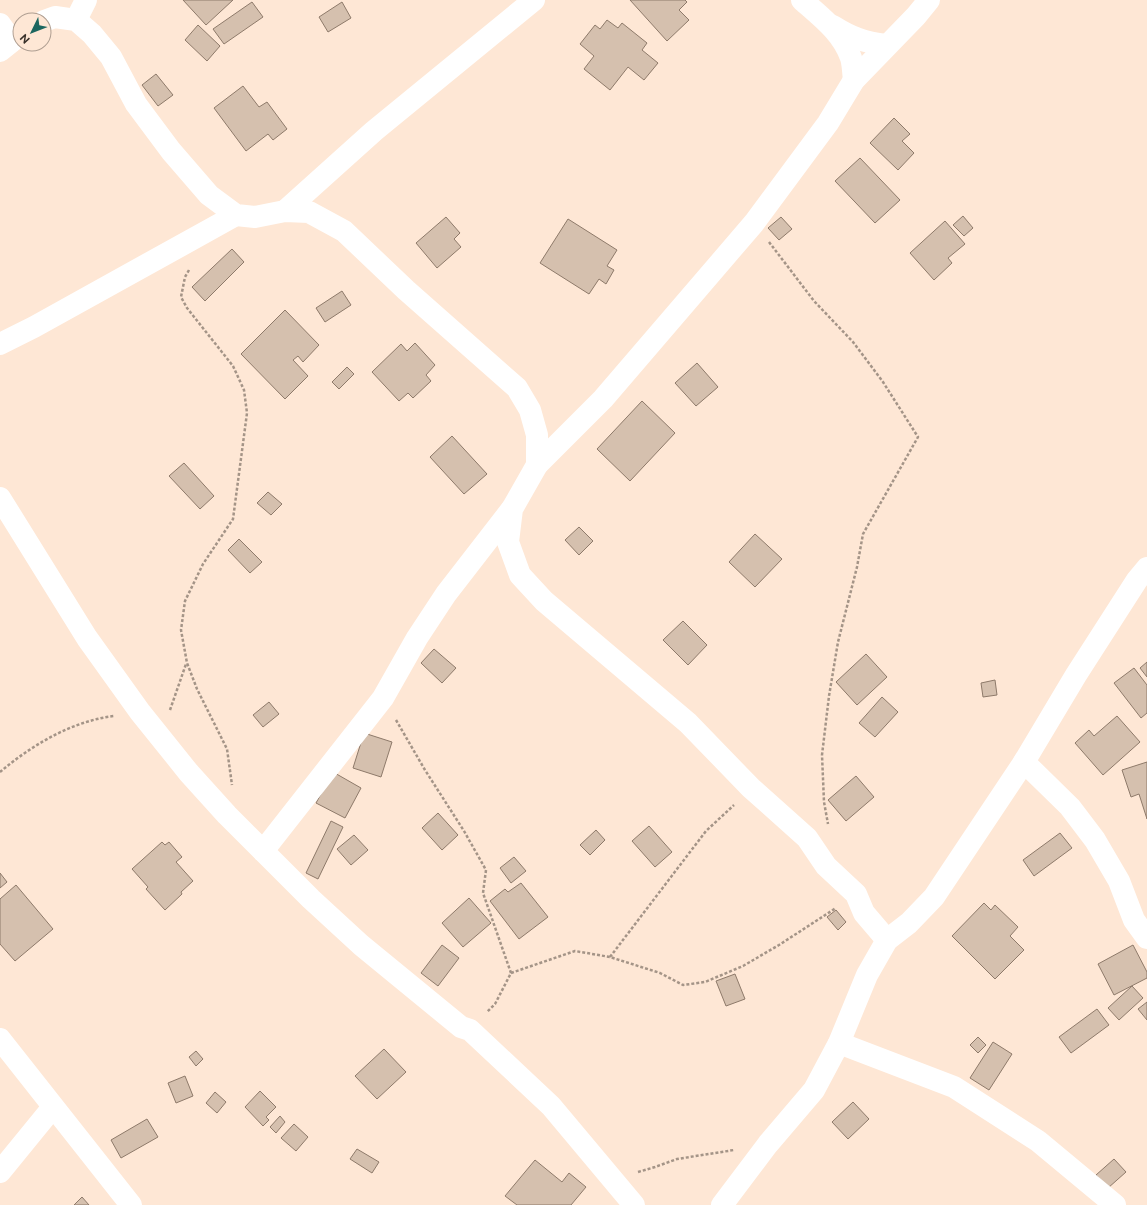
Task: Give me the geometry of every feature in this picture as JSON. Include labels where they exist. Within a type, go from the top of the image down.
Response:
[{"type":"street","points":[[76,20],[86,0]]},
{"type":"street","points":[[285,211],[374,131],[534,0]]},
{"type":"street","points":[[802,0],[828,24],[845,44],[852,59],[854,80]]},
{"type":"street","points":[[263,851],[383,698],[417,638],[437,607],[512,509],[537,465],[603,400],[754,223],[828,123],[854,80],[886,45],[916,16],[929,0]]},
{"type":"street","points":[[52,18],[55,17],[76,20],[92,34],[111,57],[136,104],[172,151],[209,195],[236,214],[255,217],[285,211],[309,212],[344,231],[406,290],[517,388],[530,410],[537,435],[537,465]]},
{"type":"street","points":[[828,24],[849,36],[867,42],[886,45]]},
{"type":"street","points":[[0,344],[34,327],[236,214]]},
{"type":"street","points":[[0,498],[87,638],[140,712],[189,773],[227,815],[311,899],[361,945],[461,1027],[470,1030],[551,1106],[634,1205]]},
{"type":"street","points":[[512,509],[508,542],[520,575],[544,601],[688,723],[752,788],[807,838],[826,866],[856,894],[864,913],[887,940]]},
{"type":"street","points":[[722,1205],[768,1144],[814,1090],[839,1043],[867,975],[887,940],[909,923],[934,897],[1024,762],[1076,675],[1137,580],[1147,568]]},
{"type":"street","points":[[1024,762],[1070,807],[1095,840],[1119,881],[1134,920],[1147,938]]},
{"type":"street","points":[[0,1039],[131,1205]]},
{"type":"street","points":[[839,1043],[954,1087],[1038,1141],[1116,1205]]},
{"type":"street","points":[[0,1172],[53,1106]]},
{"type":"path","points":[[754,223],[814,301],[853,342],[883,382],[918,437],[863,534],[857,567],[838,642],[829,696],[822,755],[824,802],[829,830]]},
{"type":"path","points":[[192,264],[185,277],[182,297],[187,308],[233,366],[244,390],[247,413],[233,520],[203,564],[185,601],[181,630],[187,663],[197,689],[227,749],[233,782],[227,815]]},
{"type":"path","points":[[161,737],[187,663]]},
{"type":"path","points":[[383,698],[486,870],[483,893],[510,973],[495,1004],[470,1030]]},
{"type":"path","points":[[0,772],[16,759],[55,734],[98,718],[140,712]]},
{"type":"path","points":[[610,957],[706,831],[752,788]]},
{"type":"path","points":[[510,973],[575,951],[610,957],[660,973],[683,985],[705,982],[743,966],[829,914],[856,894]]},
{"type":"path","points":[[613,1180],[677,1159],[768,1144]]},
{"type":"building","points":[[183,0],[233,0],[206,25]]},
{"type":"building","points":[[630,0],[685,0],[687,2],[679,10],[689,20],[667,41]]},
{"type":"building","points":[[252,2],[263,17],[224,44],[213,29]]},
{"type":"building","points":[[342,2],[351,18],[328,32],[319,17]]},
{"type":"building","points":[[607,20],[618,28],[622,23],[647,43],[642,50],[658,63],[644,80],[628,67],[610,90],[584,69],[594,56],[580,44],[595,25],[600,29]]},
{"type":"building","points":[[198,25],[220,46],[207,61],[185,40]]},
{"type":"building","points":[[156,74],[173,95],[158,106],[142,85]]},
{"type":"building","points":[[243,86],[259,107],[267,102],[287,129],[273,140],[268,134],[246,151],[214,108]]},
{"type":"building","points":[[894,118],[910,134],[902,141],[914,153],[898,170],[870,143]]},
{"type":"building","points":[[860,158],[900,200],[875,223],[835,181]]},
{"type":"building","points":[[963,216],[973,228],[964,236],[953,225]]},
{"type":"building","points":[[446,217],[460,233],[454,239],[461,247],[437,268],[416,243]]},
{"type":"building","points":[[781,217],[792,229],[779,240],[768,228]]},
{"type":"building","points":[[568,219],[617,250],[607,266],[614,270],[606,284],[599,279],[589,294],[540,263]]},
{"type":"building","points":[[945,221],[965,244],[948,258],[952,263],[934,280],[910,253]]},
{"type":"building","points":[[232,249],[244,262],[205,301],[192,287]]},
{"type":"building","points":[[342,291],[351,305],[325,322],[316,308]]},
{"type":"building","points":[[285,310],[319,345],[303,362],[298,356],[293,360],[308,376],[285,399],[241,354]]},
{"type":"building","points":[[415,343],[435,365],[426,375],[431,381],[413,398],[408,393],[399,401],[372,372],[401,344],[407,351]]},
{"type":"building","points":[[697,363],[718,387],[696,406],[675,383]]},
{"type":"building","points":[[347,367],[354,374],[339,389],[332,382]]},
{"type":"building","points":[[642,401],[675,433],[630,481],[597,449]]},
{"type":"building","points":[[452,436],[487,474],[464,494],[430,457]]},
{"type":"building","points":[[184,463],[214,496],[200,509],[169,476]]},
{"type":"building","points":[[268,492],[282,504],[271,515],[257,503]]},
{"type":"building","points":[[579,527],[593,541],[579,555],[565,540]]},
{"type":"building","points":[[755,534],[782,559],[755,587],[729,562]]},
{"type":"building","points":[[239,539],[262,562],[250,573],[228,550]]},
{"type":"building","points":[[683,621],[707,645],[688,665],[663,640]]},
{"type":"building","points":[[434,649],[456,668],[442,683],[421,663]]},
{"type":"building","points":[[866,654],[887,677],[857,705],[836,682]]},
{"type":"building","points":[[1147,662],[1147,677],[1140,668]]},
{"type":"building","points":[[1134,668],[1147,685],[1147,713],[1141,718],[1114,683]]},
{"type":"building","points":[[995,680],[997,695],[983,697],[981,683]]},
{"type":"building","points":[[882,697],[898,712],[875,737],[859,723]]},
{"type":"building","points":[[269,702],[279,714],[263,727],[253,715]]},
{"type":"building","points":[[1117,716],[1140,742],[1103,775],[1075,743],[1089,730],[1094,736]]},
{"type":"building","points":[[364,733],[392,742],[381,777],[353,768]]},
{"type":"building","points":[[1147,762],[1147,819],[1139,794],[1131,797],[1122,770]]},
{"type":"building","points":[[333,772],[361,788],[345,818],[316,803]]},
{"type":"building","points":[[856,776],[874,797],[846,821],[828,800]]},
{"type":"building","points":[[438,813],[458,835],[442,850],[422,828]]},
{"type":"building","points":[[331,821],[343,827],[318,879],[306,873]]},
{"type":"building","points":[[649,826],[672,852],[655,867],[632,841]]},
{"type":"building","points":[[596,830],[605,840],[590,855],[580,845]]},
{"type":"building","points":[[1060,833],[1072,848],[1034,876],[1023,860]]},
{"type":"building","points":[[354,835],[368,850],[351,865],[337,849]]},
{"type":"building","points":[[162,842],[165,845],[169,842],[182,857],[176,862],[193,881],[165,910],[146,889],[148,887],[132,869]]},
{"type":"building","points":[[514,857],[526,871],[511,883],[500,868]]},
{"type":"building","points":[[0,873],[7,882],[0,888]]},
{"type":"building","points":[[521,883],[548,917],[519,939],[490,901],[505,889],[508,892]]},
{"type":"building","points":[[16,885],[53,929],[15,961],[0,944],[0,899]]},
{"type":"building","points":[[469,898],[491,923],[463,947],[442,923]]},
{"type":"building","points":[[984,903],[991,910],[995,905],[1018,927],[1010,936],[1024,950],[995,979],[952,936]]},
{"type":"building","points":[[836,910],[846,922],[838,930],[827,917]]},
{"type":"building","points":[[442,945],[459,958],[438,986],[421,973]]},
{"type":"building","points":[[1133,945],[1147,972],[1147,978],[1114,995],[1098,964]]},
{"type":"building","points":[[735,974],[745,999],[726,1006],[716,981]]},
{"type":"building","points":[[1132,986],[1143,998],[1119,1020],[1108,1008]]},
{"type":"building","points":[[1147,1002],[1147,1020],[1138,1009]]},
{"type":"building","points":[[1097,1009],[1109,1025],[1071,1053],[1059,1037]]},
{"type":"building","points":[[978,1037],[986,1045],[978,1053],[970,1045]]},
{"type":"building","points":[[993,1042],[1012,1054],[989,1090],[970,1078]]},
{"type":"building","points":[[384,1049],[406,1072],[377,1099],[355,1076]]},
{"type":"building","points":[[196,1051],[203,1059],[196,1066],[189,1057]]},
{"type":"building","points":[[185,1076],[193,1096],[176,1103],[168,1083]]},
{"type":"building","points":[[260,1091],[276,1107],[266,1117],[269,1120],[263,1126],[245,1107]]},
{"type":"building","points":[[215,1092],[226,1102],[217,1113],[206,1103]]},
{"type":"building","points":[[853,1102],[869,1119],[848,1139],[832,1122]]},
{"type":"building","points":[[280,1116],[285,1122],[276,1133],[270,1127]]},
{"type":"building","points":[[147,1119],[158,1137],[121,1158],[111,1140]]},
{"type":"building","points":[[294,1124],[308,1137],[296,1151],[281,1138]]},
{"type":"building","points":[[357,1149],[379,1162],[372,1173],[350,1159]]},
{"type":"building","points":[[1114,1159],[1126,1172],[1108,1188],[1096,1175]]},
{"type":"building","points":[[535,1160],[562,1182],[569,1173],[586,1187],[571,1205],[517,1205],[505,1196]]},
{"type":"building","points":[[82,1197],[89,1205],[74,1205]]}]
